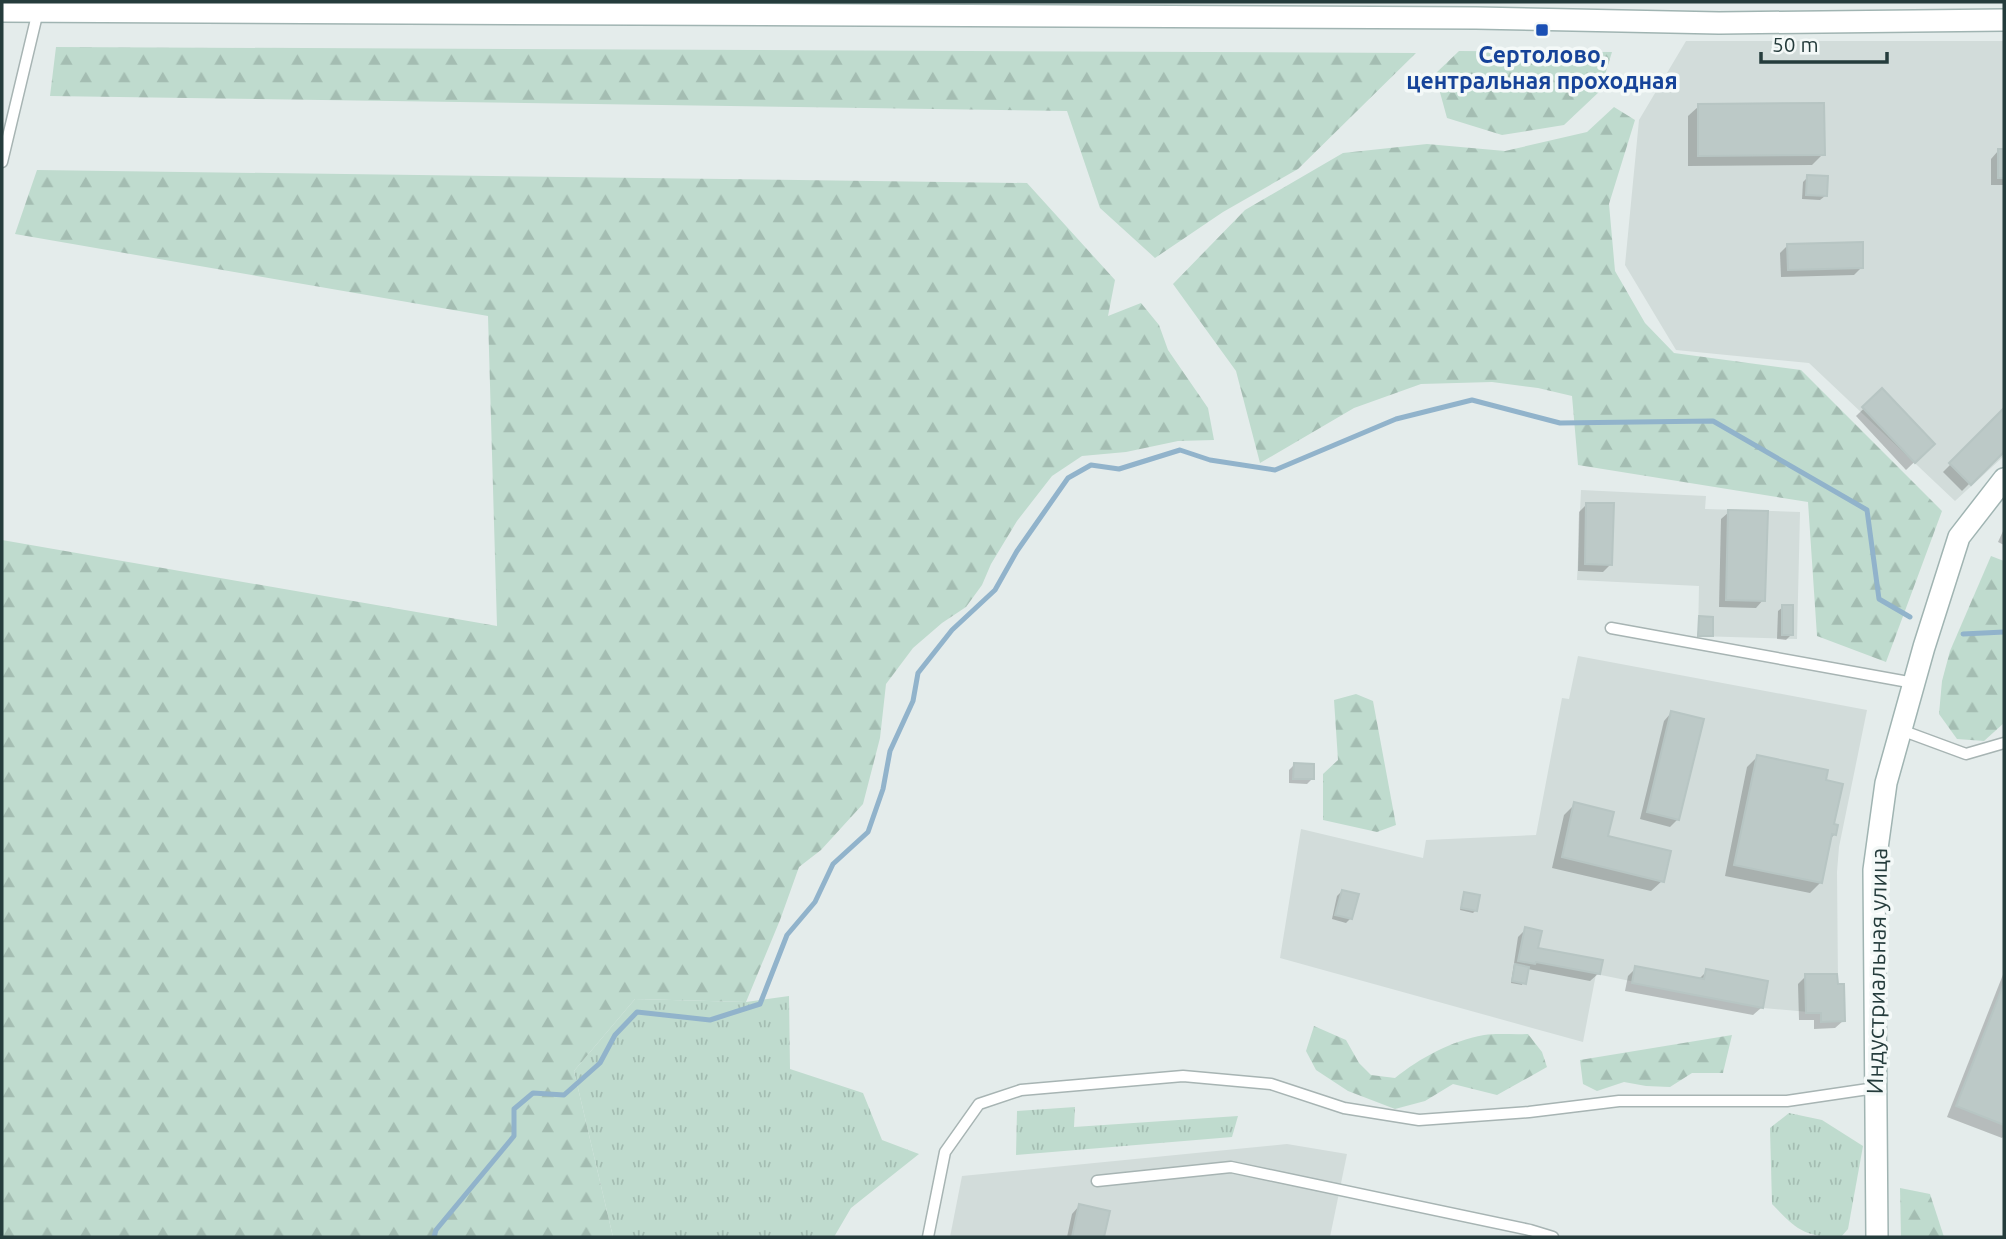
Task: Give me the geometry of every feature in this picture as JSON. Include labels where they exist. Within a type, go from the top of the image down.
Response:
[{"type":"main road","points":[[2,11],[1476,14],[1719,23],[2004,20]]},
{"type":"main road","name":"Индустриальная улица","points":[[1877,1237],[1874,870],[1886,783],[1959,537],[2004,479]]},
{"type":"lane","points":[[2,162],[38,10]]},
{"type":"lane","points":[[1611,628],[1914,683]]},
{"type":"lane","points":[[1901,730],[1966,754],[2004,743]]},
{"type":"lane","points":[[928,1237],[945,1152],[979,1104],[1021,1090],[1183,1076],[1271,1084],[1344,1108],[1419,1119],[1529,1112],[1619,1101],[1787,1101],[1875,1088]]},
{"type":"lane","points":[[1097,1181],[1231,1167],[1553,1237]]},
{"type":"shaded area","points":[[1686,41],[2004,41],[2004,456],[1955,501],[1809,363],[1676,350],[1625,265],[1639,120]]},
{"type":"shaded area","points":[[1581,490],[1706,496],[1705,509],[1800,512],[1797,639],[1698,636],[1699,586],[1577,580]]},
{"type":"shaded area","points":[[1578,656],[1867,710],[1839,847],[1837,872],[1838,983],[1844,984],[1845,1021],[1821,1022],[1820,1013],[1763,1008],[1596,974],[1583,1042],[1280,958],[1301,829],[1423,858],[1426,840],[1536,835],[1562,698],[1569,699]]},
{"type":"shaded area","points":[[1287,1144],[1347,1154],[1330,1237],[950,1237],[962,1176]]},
{"type":"green space","points":[[56,47],[1416,53],[1298,169],[1223,212],[1155,258],[1100,208],[1067,111],[50,96]]},
{"type":"green space","points":[[1459,51],[1612,52],[1600,91],[1564,125],[1502,135],[1447,118],[1435,74]]},
{"type":"green space","points":[[1614,107],[1635,120],[1609,204],[1615,271],[1645,323],[1674,353],[1801,370],[1942,511],[1886,662],[1817,636],[1808,502],[1578,465],[1572,396],[1492,382],[1421,384],[1354,408],[1260,463],[1236,371],[1173,284],[1245,210],[1343,153],[1427,144],[1505,151],[1587,132]]},
{"type":"green space","points":[[37,170],[1027,183],[1115,280],[1108,316],[1141,303],[1159,325],[1168,350],[1208,408],[1214,440],[1178,441],[1126,452],[1082,456],[1052,476],[1017,521],[991,564],[982,585],[966,607],[913,648],[886,684],[880,738],[863,804],[821,850],[799,867],[746,1002],[635,999],[574,1071],[613,1237],[2,1237],[2,540],[497,626],[488,316],[15,234]]},
{"type":"green space","points":[[1991,556],[2004,561],[2004,723],[1984,741],[1957,739],[1939,714],[1942,681],[1950,651]]},
{"type":"green space","points":[[1356,694],[1373,701],[1396,825],[1377,832],[1323,820],[1323,774],[1338,760],[1334,700]]},
{"type":"green space","points":[[789,996],[790,1069],[863,1093],[882,1140],[919,1154],[851,1208],[834,1237],[613,1237],[574,1071],[635,999],[746,1002]]},
{"type":"green space","points":[[1314,1026],[1346,1040],[1359,1063],[1371,1075],[1395,1078],[1425,1057],[1448,1046],[1495,1034],[1528,1034],[1542,1052],[1547,1067],[1497,1095],[1453,1084],[1425,1101],[1395,1109],[1348,1091],[1316,1070],[1306,1051]]},
{"type":"green space","points":[[1732,1035],[1723,1073],[1692,1073],[1670,1087],[1624,1082],[1597,1091],[1583,1084],[1580,1060]]},
{"type":"green space","points":[[1075,1107],[1074,1127],[1238,1116],[1232,1137],[1016,1155],[1017,1111]]},
{"type":"green space","points":[[1789,1113],[1822,1120],[1863,1146],[1848,1229],[1841,1237],[1818,1236],[1802,1230],[1772,1204],[1770,1128]]},
{"type":"green space","points":[[1900,1188],[1930,1194],[1944,1237],[1901,1237]]},
{"type":"building","points":[[1824,103],[1825,155],[1698,156],[1698,104]]},
{"type":"building","points":[[1998,149],[2004,149],[2004,178],[1998,178]]},
{"type":"building","points":[[1807,175],[1828,176],[1827,196],[1806,195]]},
{"type":"building","points":[[1863,242],[1863,268],[1788,270],[1787,244]]},
{"type":"building","points":[[1882,388],[1935,444],[1915,463],[1862,407]]},
{"type":"building","points":[[2004,408],[2004,452],[1971,485],[1949,463]]},
{"type":"building","points":[[1586,503],[1614,503],[1612,565],[1585,564]]},
{"type":"building","points":[[1728,510],[1768,511],[1765,601],[1726,600]]},
{"type":"building","points":[[1782,605],[1793,605],[1793,635],[1782,635]]},
{"type":"building","points":[[1699,616],[1713,617],[1713,636],[1698,636]]},
{"type":"building","points":[[1671,711],[1704,719],[1679,820],[1647,812]]},
{"type":"building","points":[[1757,755],[1828,770],[1826,780],[1843,784],[1834,824],[1838,825],[1836,835],[1832,834],[1822,883],[1734,865]]},
{"type":"building","points":[[1294,763],[1314,764],[1314,779],[1293,779]]},
{"type":"building","points":[[1574,802],[1614,812],[1608,836],[1671,851],[1664,882],[1562,857]]},
{"type":"building","points":[[1342,890],[1359,894],[1352,919],[1335,915]]},
{"type":"building","points":[[1464,892],[1480,895],[1477,911],[1461,908]]},
{"type":"building","points":[[1525,927],[1542,931],[1538,948],[1603,960],[1600,974],[1518,961]]},
{"type":"building","points":[[1515,964],[1529,967],[1526,984],[1512,981]]},
{"type":"building","points":[[1635,966],[1704,979],[1706,969],[1768,981],[1763,1008],[1632,983]]},
{"type":"building","points":[[1805,974],[1837,974],[1838,984],[1844,984],[1845,1021],[1821,1022],[1821,1013],[1806,1013]]},
{"type":"building","points":[[2004,983],[2004,1125],[1956,1106]]},
{"type":"building","points":[[1079,1204],[1110,1211],[1104,1237],[1072,1237]]},
{"type":"waterway","points":[[434,1237],[436,1230],[514,1136],[514,1109],[533,1093],[564,1095],[600,1063],[615,1035],[637,1012],[710,1020],[760,1004],[787,935],[815,902],[833,864],[868,832],[883,789],[890,751],[913,701],[918,673],[952,630],[995,590],[1017,551],[1068,478],[1091,465],[1119,469],[1180,450],[1210,460],[1275,470],[1396,419],[1472,400],[1560,423],[1713,421],[1867,510],[1879,599],[1910,617]]},
{"type":"waterway","points":[[1963,634],[2004,632]]},
{"type":"place","name":"Сертолово, центральная проходная","points":[[1542,30]]}]
